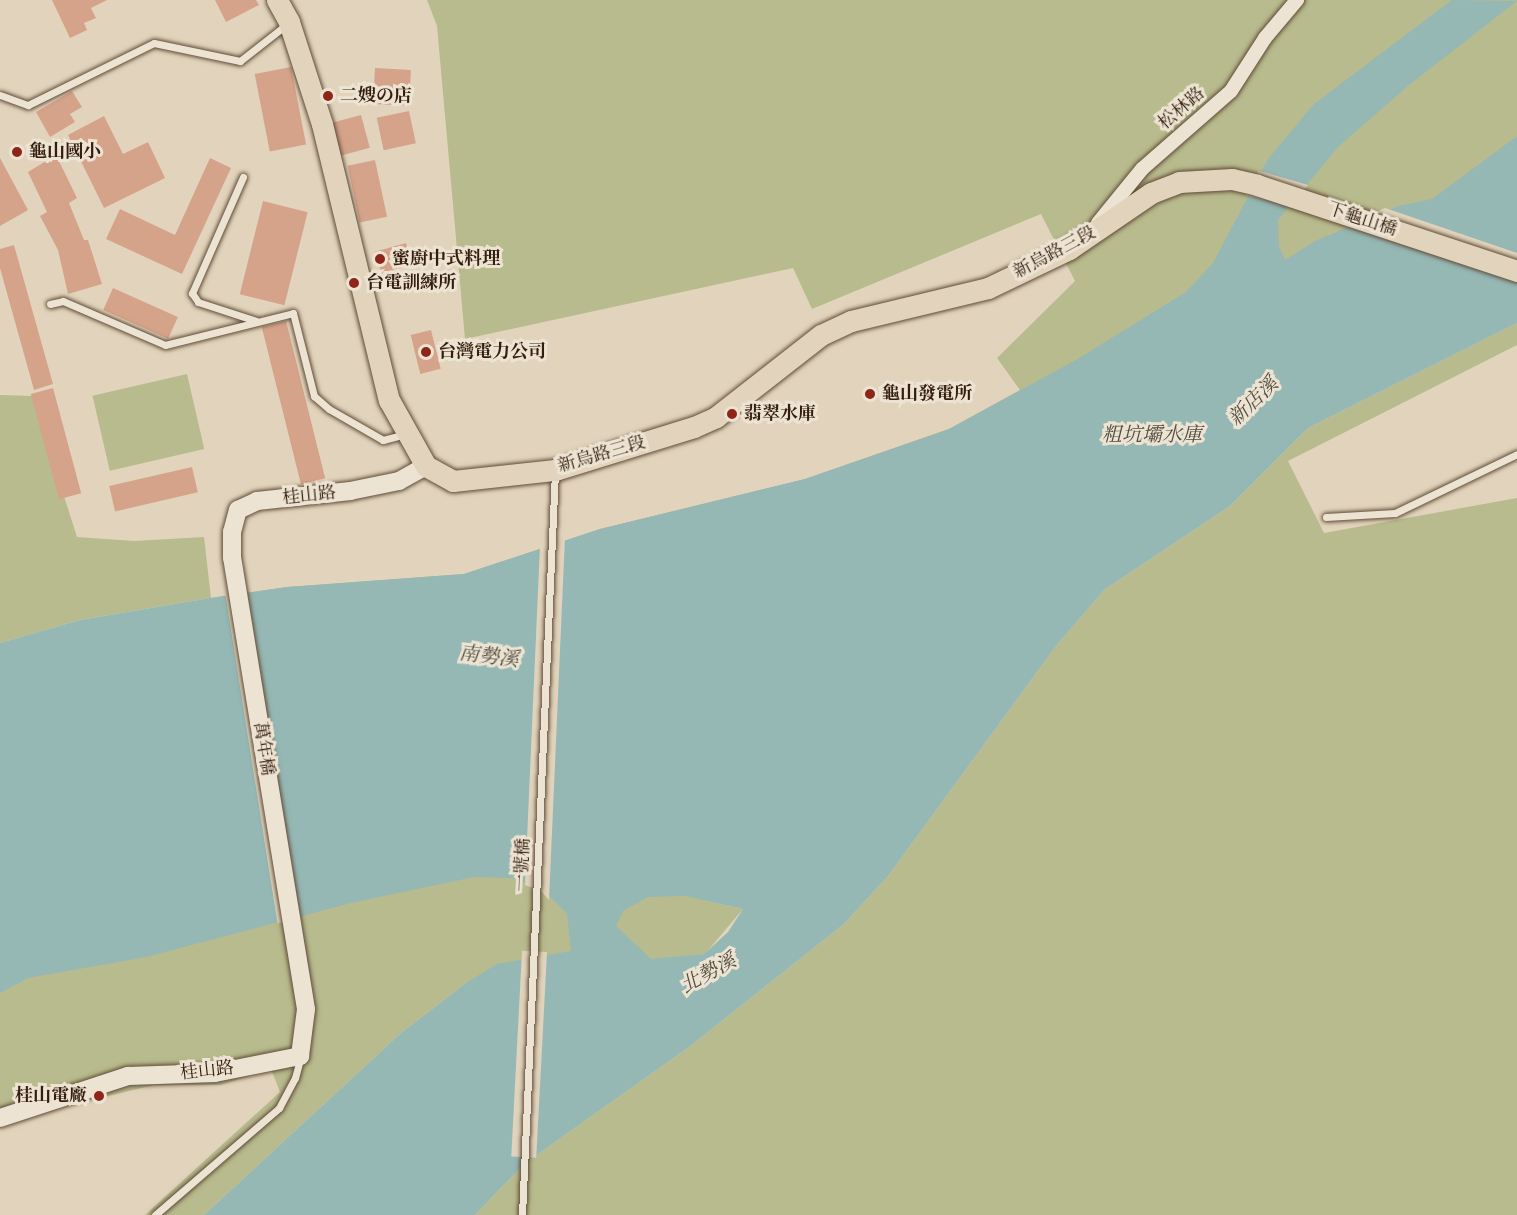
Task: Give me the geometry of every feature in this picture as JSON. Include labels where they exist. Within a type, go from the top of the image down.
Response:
[{"type":"main road","name":"新烏路三段","points":[[278,0],[289,22],[322,124],[389,400],[426,466],[453,481],[555,470],[716,417],[821,335],[851,321],[988,288],[1083,241],[1150,193],[1179,182],[1206,178]]},
{"type":"main road","name":"下龜山橋","points":[[1206,178],[1257,185],[1517,271]]},
{"type":"street","name":"松林路","points":[[1083,241],[1142,168],[1231,91],[1265,38],[1297,0]]},
{"type":"street","name":"桂山路","points":[[232,558],[238,510],[257,501],[350,491],[399,481],[426,466]]},
{"type":"street","name":"萬年橋","points":[[232,558],[306,1008],[300,1056]]},
{"type":"street","name":"桂山路","points":[[0,1118],[128,1076],[215,1073],[300,1056]]},
{"type":"lane","points":[[0,95],[28,105],[154,43],[240,61],[289,22]]},
{"type":"lane","points":[[243,177],[192,293],[198,302],[259,321]]},
{"type":"lane","points":[[50,304],[63,301],[165,345],[293,313],[314,396],[329,409],[383,440],[406,434]]},
{"type":"lane","points":[[1326,517],[1395,513],[1517,454]]},
{"type":"lane","name":"一號橋","points":[[522,1215],[555,470]]},
{"type":"lane","points":[[155,1215],[279,1107],[295,1078],[300,1056]]},
{"type":"green space","points":[[427,0],[1517,0],[1517,136],[1043,531],[212,598],[287,587],[464,574],[600,529],[805,479],[949,429],[1020,390],[997,358],[1075,281],[1041,214],[812,309],[793,268],[465,339],[437,26]]},
{"type":"green space","points":[[1517,323],[1517,345],[1288,461],[1324,533],[1517,498],[1517,1215],[475,1215],[524,1164],[689,1047],[844,924],[888,876],[1056,646],[1104,590],[1230,506],[1308,428]]},
{"type":"green space","points":[[187,374],[204,449],[110,471],[92,396]]},
{"type":"green space","points":[[0,395],[32,396],[77,537],[134,541],[204,537],[211,598],[80,620],[0,643]]},
{"type":"green space","points":[[0,738],[743,909],[705,954],[466,983],[401,1033],[204,1215],[145,1215],[280,1092],[271,1069],[221,1085],[154,1085],[37,1113],[0,1127]]},
{"type":"water","points":[[1452,0],[1517,1],[1409,85],[1338,147],[1278,220],[1279,246],[1285,260],[1315,241],[1398,206],[1432,199],[1517,136],[1517,323],[1308,428],[1230,506],[1104,590],[1056,646],[888,876],[844,924],[689,1047],[524,1164],[475,1215],[204,1215],[401,1033],[466,983],[497,964],[571,951],[567,914],[542,889],[512,878],[474,877],[351,903],[146,957],[28,978],[0,993],[0,643],[80,620],[210,598],[287,587],[464,574],[600,529],[805,479],[949,429],[1076,360],[1186,292],[1213,263],[1268,159],[1314,104]],"holes":[[[685,896],[743,909],[728,932],[704,954],[651,959],[616,926],[623,911],[648,897]]]},
{"type":"pier","points":[[1258,171],[1308,185],[1292,206],[1246,195]]},
{"type":"pier","points":[[1385,208],[1517,253],[1517,277],[1351,223]]},
{"type":"pier","points":[[565,537],[549,900],[541,891],[525,885],[540,546]]},
{"type":"pier","points":[[247,590],[299,920],[278,923],[225,593]]},
{"type":"pier","points":[[522,951],[547,952],[536,1158],[511,1156]]},
{"type":"building","points":[[52,0],[107,0],[91,8],[96,18],[84,23],[87,30],[70,38]]},
{"type":"building","points":[[215,0],[256,0],[259,5],[226,22]]},
{"type":"building","points":[[291,67],[306,145],[270,152],[255,74]]},
{"type":"building","points":[[375,68],[411,70],[409,106],[373,104]]},
{"type":"building","points":[[72,91],[82,107],[70,114],[75,122],[50,137],[36,112]]},
{"type":"building","points":[[409,111],[416,143],[384,150],[377,118]]},
{"type":"building","points":[[361,115],[370,148],[337,157],[328,124]]},
{"type":"building","points":[[104,116],[123,154],[148,142],[165,178],[104,208],[68,135]]},
{"type":"building","points":[[56,155],[77,198],[69,203],[84,240],[88,240],[102,284],[68,294],[58,250],[40,216],[47,212],[28,172]]},
{"type":"building","points":[[0,158],[28,210],[0,226]]},
{"type":"building","points":[[210,158],[231,168],[182,274],[106,239],[120,209],[175,235]]},
{"type":"building","points":[[375,160],[387,217],[360,223],[348,166]]},
{"type":"building","points":[[263,201],[308,212],[284,305],[240,294]]},
{"type":"building","points":[[406,243],[412,264],[381,273],[375,252]]},
{"type":"building","points":[[14,245],[53,384],[34,390],[0,268],[0,249]]},
{"type":"building","points":[[113,288],[178,317],[168,339],[103,310]]},
{"type":"building","points":[[286,321],[325,478],[301,484],[262,327]]},
{"type":"building","name":"台灣電力公司","points":[[431,330],[441,369],[420,374],[411,335]]},
{"type":"building","points":[[53,388],[81,493],[59,499],[31,394]]},
{"type":"building","points":[[192,467],[198,492],[115,511],[109,486]]},
{"type":"place","name":"二嫂の店","points":[[328,96]]},
{"type":"place","name":"龜山國小","points":[[17,152]]},
{"type":"place","name":"蜜廚中式料理","points":[[380,259]]},
{"type":"place","name":"台電訓練所","points":[[354,283]]},
{"type":"place","name":"台灣電力公司","points":[[426,352]]},
{"type":"place","name":"龜山發電所","points":[[870,394]]},
{"type":"place","name":"翡翠水庫","points":[[732,414]]},
{"type":"place","name":"桂山電廠","points":[[99,1096]]},
{"type":"water label","name":"新店溪","points":[[1253,401]]},
{"type":"water label","name":"粗坑壩水庫","points":[[1152,434]]},
{"type":"water label","name":"南勢溪","points":[[489,656]]},
{"type":"water label","name":"北勢溪","points":[[708,973]]}]
